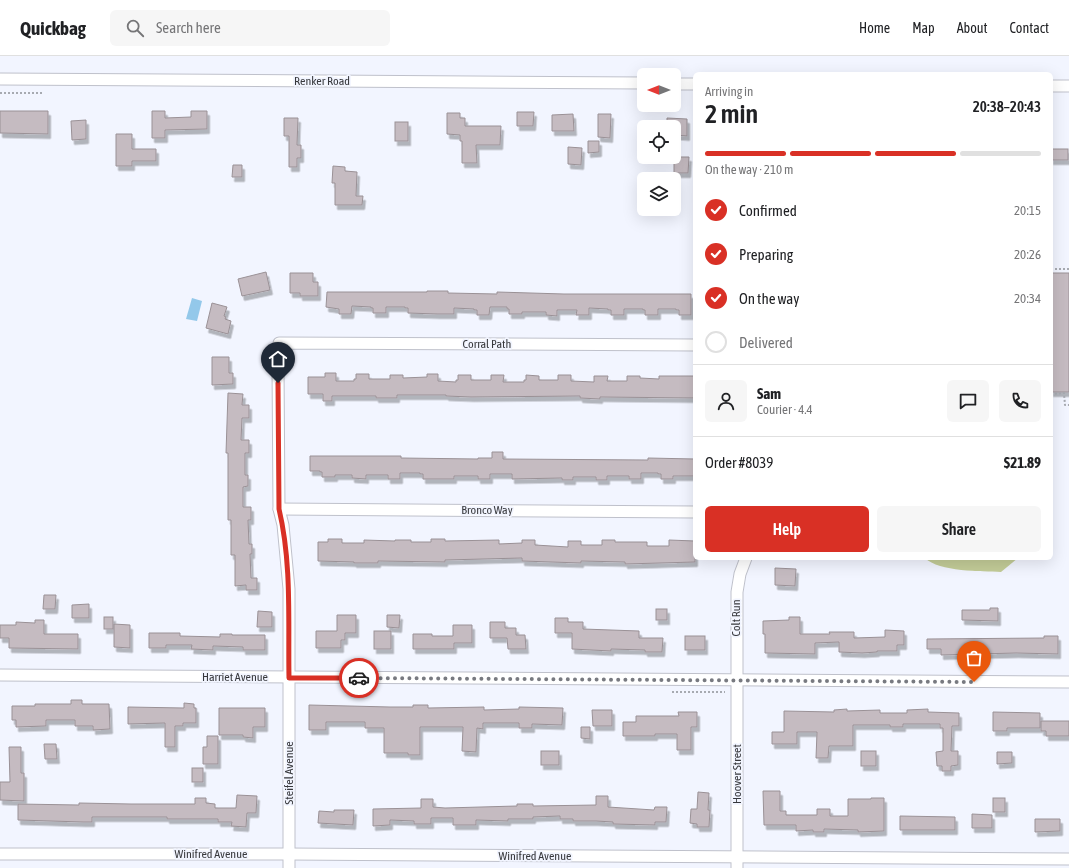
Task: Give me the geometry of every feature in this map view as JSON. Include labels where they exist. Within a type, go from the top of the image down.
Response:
[{"type":"street","name":"Renker Road","points":[[0,79],[637,83]]},
{"type":"street","points":[[681,84],[693,84]]},
{"type":"street","points":[[1053,86],[1069,86]]},
{"type":"street","name":"Corral Path","points":[[279,343],[693,345]]},
{"type":"street","name":"Steifel Avenue","points":[[279,343],[279,509],[283,525],[289,589],[289,868]]},
{"type":"street","name":"Bronco Way","points":[[279,509],[693,512]]},
{"type":"street","name":"Colt Run","points":[[737,680],[737,592],[740,574],[745,560]]},
{"type":"street","name":"Harriet Avenue","points":[[0,675],[1069,682]]},
{"type":"street","name":"Hoover Street","points":[[737,680],[737,863]]},
{"type":"street","name":"Winifred Avenue","points":[[0,854],[289,854],[737,863],[1069,859]]},
{"type":"path","points":[[0,93],[42,93]]},
{"type":"path","points":[[1053,269],[1069,269]]},
{"type":"path","points":[[1064,393],[1065,405],[1069,405]]},
{"type":"path","points":[[1053,394],[1069,393]]},
{"type":"path","points":[[672,692],[725,692]]},
{"type":"green space","points":[[928,560],[1016,560],[1001,572],[961,570],[932,563]]},
{"type":"water","points":[[192,298],[202,301],[197,321],[186,319]]},
{"type":"building","points":[[0,111],[48,111],[48,134],[0,133]]},
{"type":"building","points":[[152,111],[165,111],[165,118],[191,117],[191,111],[207,111],[207,129],[165,130],[165,138],[152,138]]},
{"type":"building","points":[[517,112],[534,112],[533,126],[517,126]]},
{"type":"building","points":[[447,113],[460,113],[460,118],[465,118],[465,126],[501,126],[500,145],[476,145],[477,163],[462,163],[462,141],[460,141],[460,135],[447,134]]},
{"type":"building","points":[[573,114],[574,131],[552,131],[552,115]]},
{"type":"building","points":[[598,114],[611,114],[610,138],[598,137]]},
{"type":"building","points":[[284,118],[298,118],[297,145],[301,145],[301,158],[297,158],[297,167],[289,167],[289,136],[284,136]]},
{"type":"building","points":[[667,118],[687,119],[687,136],[681,136],[681,120],[667,120]]},
{"type":"building","points":[[86,120],[86,139],[72,140],[71,121]]},
{"type":"building","points":[[395,122],[408,122],[408,141],[395,141]]},
{"type":"building","points":[[116,134],[132,134],[132,149],[156,149],[156,161],[132,161],[132,166],[116,166]]},
{"type":"building","points":[[588,141],[599,141],[599,152],[588,153]]},
{"type":"building","points":[[568,147],[582,148],[581,165],[568,164]]},
{"type":"building","points":[[1053,149],[1068,149],[1068,160],[1053,160]]},
{"type":"building","points":[[681,157],[689,157],[688,173],[674,172],[674,164],[681,164]]},
{"type":"building","points":[[233,165],[242,165],[242,177],[232,177]]},
{"type":"building","points":[[333,166],[345,167],[345,171],[357,172],[356,196],[363,196],[362,205],[335,205],[335,183],[332,183]]},
{"type":"building","points":[[266,272],[270,290],[242,296],[238,279]]},
{"type":"building","points":[[290,273],[313,273],[313,282],[318,282],[318,296],[300,296],[300,293],[290,293]]},
{"type":"building","points":[[1053,273],[1069,273],[1069,392],[1053,392]]},
{"type":"building","points":[[427,291],[497,294],[497,292],[564,294],[691,294],[691,315],[679,315],[679,310],[676,309],[658,309],[658,315],[645,315],[645,310],[643,309],[624,309],[624,315],[611,315],[611,310],[608,309],[589,308],[589,315],[576,315],[577,310],[557,310],[557,316],[546,315],[546,312],[522,312],[522,314],[509,314],[509,309],[507,309],[507,307],[490,307],[489,315],[477,315],[477,310],[474,309],[454,308],[454,314],[408,313],[408,308],[405,307],[386,307],[386,313],[373,313],[373,308],[371,307],[352,306],[351,314],[339,314],[339,309],[326,307],[327,292]]},
{"type":"building","points":[[212,303],[227,307],[224,316],[226,317],[225,319],[231,321],[228,334],[206,328]]},
{"type":"building","points":[[212,357],[229,357],[229,373],[233,373],[233,384],[212,385]]},
{"type":"building","points":[[325,373],[336,373],[336,381],[354,381],[354,379],[356,379],[356,374],[369,374],[369,379],[390,379],[390,375],[403,375],[403,378],[427,377],[427,374],[438,374],[438,381],[456,382],[456,380],[458,380],[458,375],[471,375],[471,380],[491,380],[491,375],[504,375],[503,382],[524,382],[524,380],[526,380],[526,375],[539,376],[539,380],[558,380],[558,375],[571,375],[571,381],[594,382],[594,376],[608,376],[607,381],[627,381],[627,376],[640,376],[640,378],[659,379],[659,376],[693,376],[693,398],[600,397],[600,399],[580,398],[580,396],[471,397],[446,395],[397,395],[397,398],[376,398],[376,396],[332,396],[332,401],[323,401],[323,394],[308,394],[308,377],[325,377]]},
{"type":"building","points":[[228,393],[243,394],[242,405],[249,405],[249,418],[242,418],[241,440],[249,440],[249,453],[245,453],[245,475],[248,475],[248,486],[243,487],[243,507],[251,507],[251,520],[248,520],[249,544],[252,544],[252,554],[250,554],[251,578],[257,578],[257,590],[246,590],[246,585],[235,586],[235,555],[231,555],[231,520],[228,520],[228,453],[226,453]]},
{"type":"building","points":[[492,452],[503,452],[503,459],[693,459],[693,476],[673,476],[673,479],[661,479],[661,474],[658,473],[641,473],[641,479],[629,479],[629,476],[607,476],[607,480],[596,480],[596,477],[573,477],[573,480],[562,480],[562,478],[512,479],[512,474],[490,474],[490,479],[478,479],[478,476],[454,476],[454,479],[423,479],[423,474],[420,473],[400,473],[400,479],[388,479],[388,475],[366,475],[366,479],[352,478],[352,475],[322,477],[322,472],[320,471],[310,471],[310,456],[492,458]]},
{"type":"building","points":[[328,539],[342,539],[342,543],[364,543],[364,540],[411,540],[411,542],[431,542],[431,539],[445,539],[445,541],[499,540],[499,544],[522,543],[522,540],[535,540],[535,545],[568,547],[568,541],[581,541],[581,545],[602,545],[602,540],[615,540],[615,542],[647,542],[647,546],[669,546],[669,540],[693,541],[693,560],[695,560],[695,562],[625,564],[625,562],[581,561],[581,563],[522,561],[522,558],[445,560],[445,562],[378,561],[378,563],[318,561],[318,542],[328,542]]},
{"type":"building","points":[[775,568],[796,569],[795,586],[775,585]]},
{"type":"building","points":[[44,595],[56,595],[55,609],[43,609]]},
{"type":"building","points":[[89,604],[89,618],[72,618],[72,605]]},
{"type":"building","points":[[990,608],[998,608],[998,621],[962,620],[962,610],[990,610]]},
{"type":"building","points":[[656,609],[667,609],[667,620],[656,620]]},
{"type":"building","points":[[258,611],[272,612],[272,627],[257,627]]},
{"type":"building","points":[[337,615],[356,615],[356,633],[345,633],[345,640],[341,640],[341,648],[316,648],[316,631],[337,631]]},
{"type":"building","points":[[387,615],[400,615],[399,628],[387,627]]},
{"type":"building","points":[[104,617],[113,617],[113,629],[104,629]]},
{"type":"building","points":[[789,617],[800,617],[800,634],[854,632],[854,638],[885,637],[885,630],[904,631],[904,645],[897,645],[897,651],[862,653],[839,652],[839,642],[815,643],[815,654],[765,653],[763,621],[789,620]]},
{"type":"building","points":[[555,618],[568,618],[568,622],[583,622],[583,629],[639,631],[639,638],[663,638],[662,652],[645,652],[645,650],[611,649],[611,651],[572,649],[572,633],[555,633]]},
{"type":"building","points":[[35,620],[44,620],[44,634],[78,634],[78,649],[9,648],[9,638],[0,638],[0,625],[16,625],[16,622],[35,623]]},
{"type":"building","points":[[490,622],[505,622],[505,628],[516,628],[516,635],[525,635],[526,649],[508,649],[507,638],[490,638]]},
{"type":"building","points":[[114,624],[130,625],[130,648],[114,647]]},
{"type":"building","points":[[453,625],[472,625],[472,643],[454,643],[454,649],[413,649],[413,634],[453,636]]},
{"type":"building","points":[[374,631],[391,631],[391,649],[374,649]]},
{"type":"building","points":[[149,633],[180,633],[180,636],[220,637],[220,634],[265,635],[265,650],[243,650],[243,647],[213,646],[213,650],[191,649],[192,645],[166,645],[166,648],[149,648]]},
{"type":"building","points":[[685,636],[705,636],[705,650],[685,650]]},
{"type":"building","points":[[1044,636],[1058,636],[1058,654],[1016,653],[941,655],[941,649],[927,649],[927,639],[1044,638]]},
{"type":"building","points":[[71,700],[82,700],[82,704],[109,704],[110,729],[93,730],[93,726],[75,726],[75,720],[46,720],[46,726],[16,727],[16,720],[12,720],[12,706],[35,706],[35,704],[71,704]]},
{"type":"building","points":[[184,703],[194,704],[194,708],[196,708],[196,723],[183,723],[183,726],[175,726],[175,747],[165,747],[165,723],[128,724],[128,707],[184,708]]},
{"type":"building","points":[[309,705],[413,707],[413,705],[428,705],[428,708],[484,707],[484,710],[519,709],[519,707],[563,708],[562,725],[532,724],[532,728],[519,728],[519,723],[483,723],[483,729],[477,728],[476,752],[462,751],[463,727],[420,727],[420,755],[408,755],[408,753],[384,753],[384,728],[365,728],[365,722],[326,722],[326,730],[309,730]]},
{"type":"building","points":[[219,708],[265,708],[265,727],[253,727],[253,738],[243,737],[243,735],[219,735]]},
{"type":"building","points":[[847,709],[847,711],[880,710],[880,713],[907,713],[907,710],[928,709],[928,712],[959,713],[959,726],[952,726],[951,751],[958,751],[958,765],[951,766],[951,771],[942,771],[942,766],[937,766],[936,752],[943,751],[943,728],[940,728],[940,724],[903,724],[903,727],[890,727],[890,725],[853,725],[853,746],[829,746],[828,758],[816,758],[817,732],[797,732],[797,744],[772,744],[772,732],[784,732],[784,711],[834,712],[834,710]]},
{"type":"building","points":[[592,710],[612,710],[612,726],[593,726]]},
{"type":"building","points":[[678,712],[697,712],[697,727],[691,727],[691,750],[677,750],[677,734],[623,736],[623,722],[636,722],[636,716],[679,716]]},
{"type":"building","points":[[993,712],[1040,713],[1040,728],[1007,728],[1007,731],[993,731]]},
{"type":"building","points":[[1041,721],[1069,721],[1069,736],[1046,736],[1046,731],[1041,731]]},
{"type":"building","points":[[581,727],[590,727],[590,739],[581,738]]},
{"type":"building","points":[[207,736],[218,736],[218,764],[203,764],[203,747],[207,747]]},
{"type":"building","points":[[44,744],[56,744],[57,759],[45,759]]},
{"type":"building","points":[[9,747],[21,747],[21,773],[24,773],[24,801],[0,800],[0,782],[10,782]]},
{"type":"building","points":[[541,751],[559,751],[559,765],[541,765]]},
{"type":"building","points":[[861,751],[876,751],[876,766],[861,766]]},
{"type":"building","points":[[997,752],[1012,752],[1012,763],[997,764]]},
{"type":"building","points":[[192,768],[203,768],[203,782],[192,782]]},
{"type":"building","points":[[763,791],[780,791],[780,811],[786,811],[786,815],[817,815],[817,809],[830,809],[830,816],[848,816],[848,799],[884,798],[884,831],[858,832],[858,830],[824,829],[824,832],[813,832],[813,830],[796,831],[796,825],[764,825]]},
{"type":"building","points":[[698,792],[709,793],[709,827],[697,827],[697,824],[690,823],[691,809],[697,809]]},
{"type":"building","points":[[237,795],[257,796],[256,813],[247,813],[246,827],[231,826],[232,822],[218,822],[218,819],[167,819],[167,817],[92,817],[92,822],[18,820],[18,804],[195,804],[195,798],[206,798],[206,803],[215,804],[215,808],[236,808]]},
{"type":"building","points":[[596,796],[608,796],[608,807],[654,810],[655,807],[667,807],[666,822],[655,822],[655,825],[613,824],[613,822],[573,821],[573,819],[560,819],[560,816],[533,817],[533,819],[508,819],[508,821],[476,820],[476,825],[453,825],[453,818],[431,818],[431,824],[414,824],[414,821],[390,820],[390,825],[373,826],[373,809],[421,808],[421,799],[433,799],[433,807],[445,808],[517,806],[517,804],[533,804],[533,806],[596,805]]},
{"type":"building","points":[[993,798],[1005,798],[1005,812],[993,812]]},
{"type":"building","points":[[334,810],[354,810],[353,825],[318,823],[319,811],[334,812]]},
{"type":"building","points":[[972,814],[992,815],[992,828],[972,828]]},
{"type":"building","points":[[900,816],[955,817],[955,830],[900,830]]},
{"type":"building","points":[[1035,819],[1060,819],[1060,831],[1035,832]]},
{"type":"way so far","points":[[359,678],[974,682]]},
{"type":"route","points":[[278,383],[279,509],[283,525],[289,589],[289,678],[359,678]]}]
